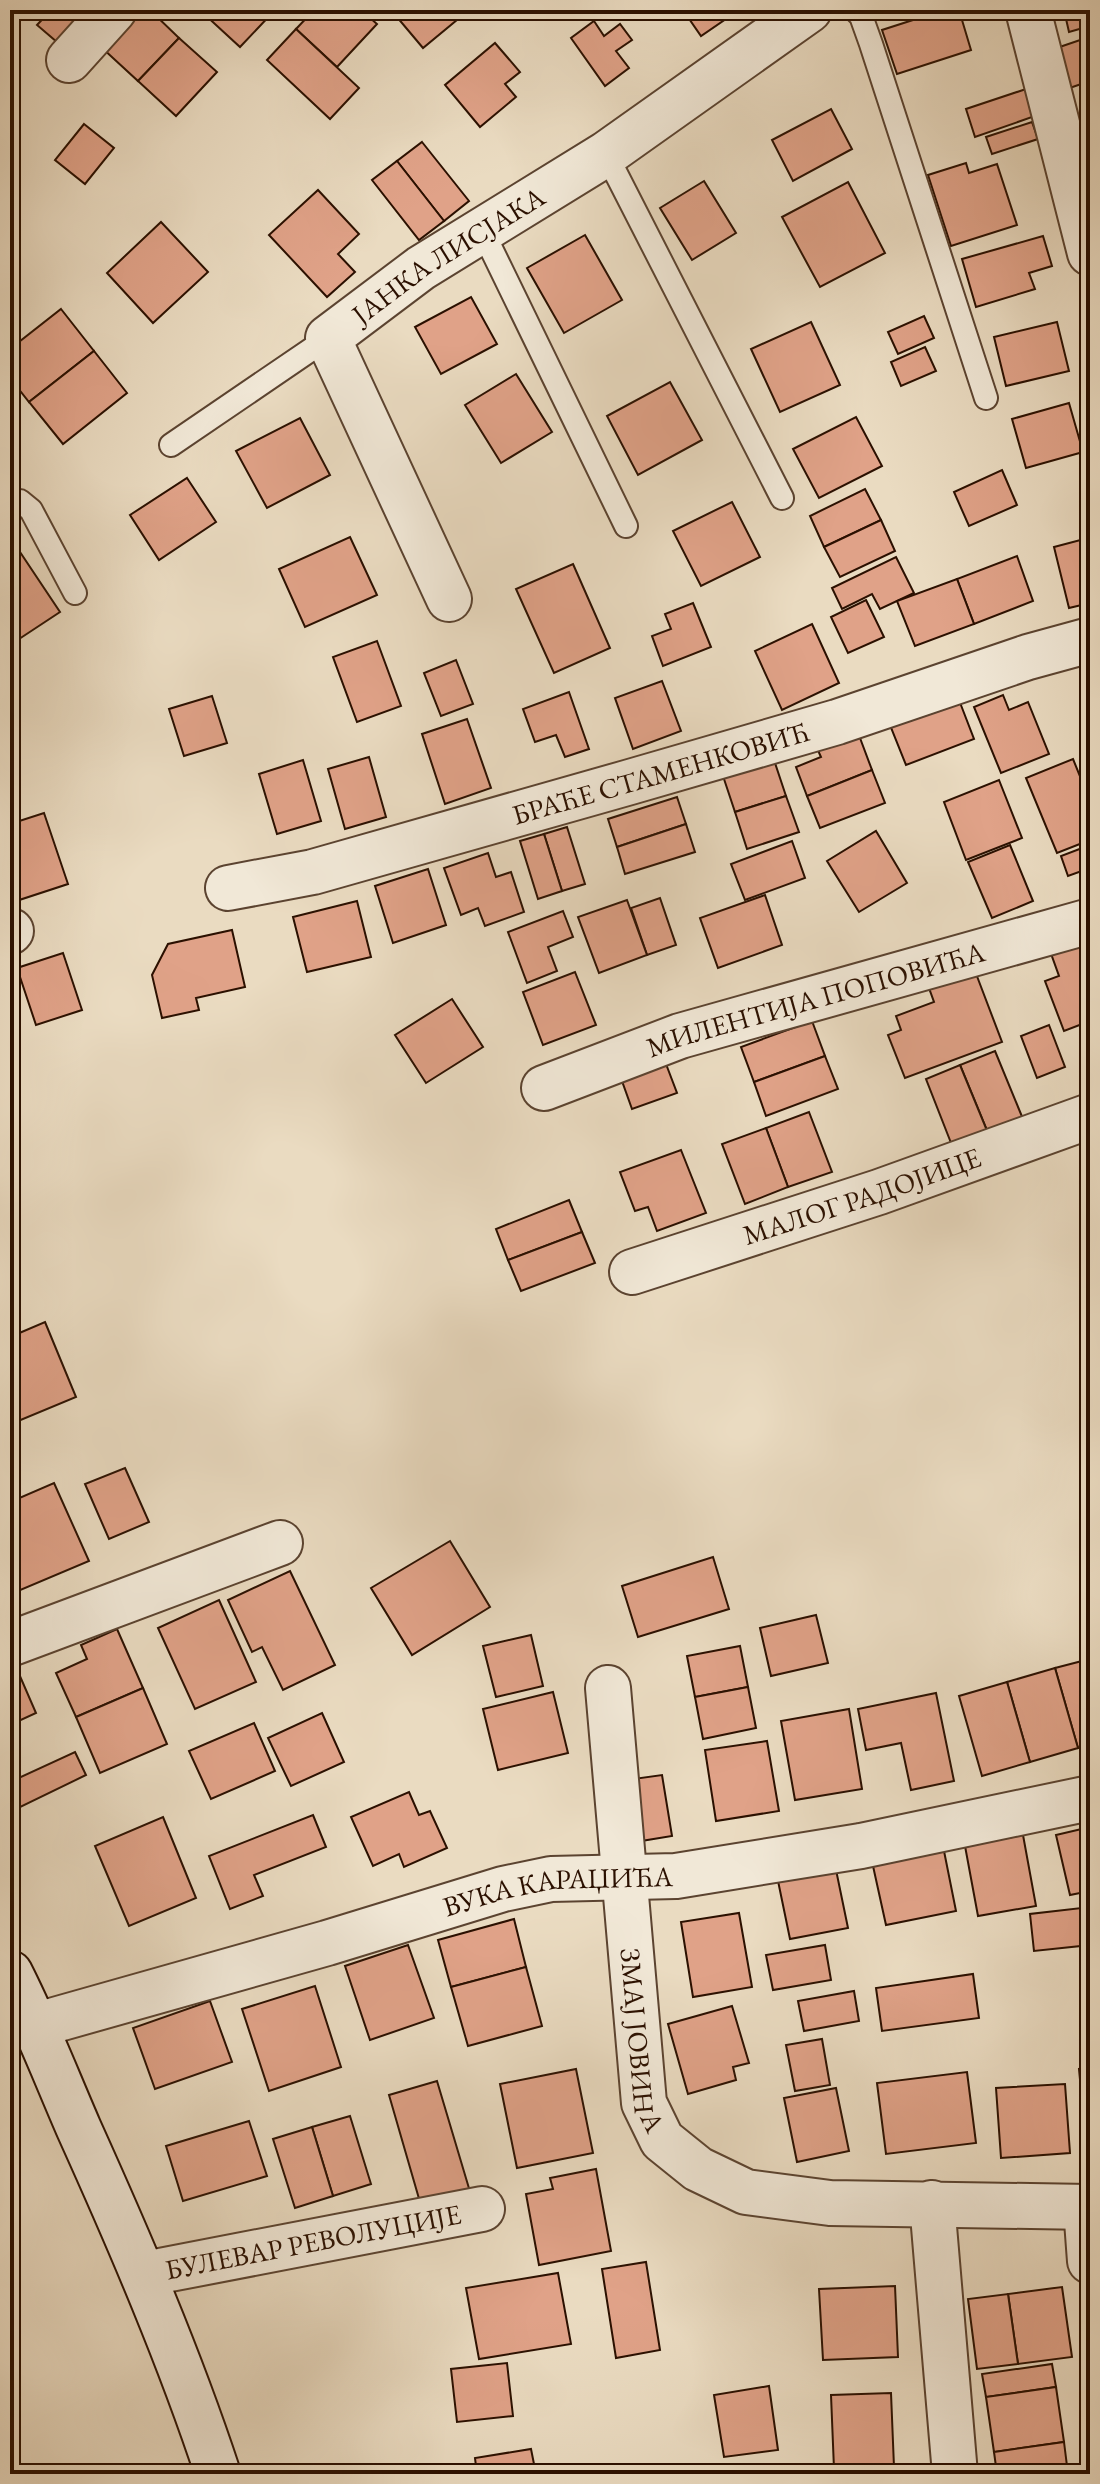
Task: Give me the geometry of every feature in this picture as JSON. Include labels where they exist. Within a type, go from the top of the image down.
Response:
[{"type":"street","points":[[69,60],[114,10]]},
{"type":"street","name":"ЈАНКА ЛИСЈАКА","points":[[449,599],[328,338],[421,268],[606,154],[809,10]]},
{"type":"street","points":[[1028,10],[1090,253]]},
{"type":"street","name":"БРАЋЕ СТАМЕНКОВИЋ","points":[[228,888],[313,872],[630,782],[837,722],[1028,657],[1090,640]]},
{"type":"street","name":"МИЛЕНТИЈА ПОПОВИЋА","points":[[544,1088],[680,1036],[1090,921]]},
{"type":"street","name":"МАЛОГ РАДОЈИЦЕ","points":[[632,1272],[879,1192],[1090,1116]]},
{"type":"street","points":[[10,1644],[280,1543]]},
{"type":"street","name":"ЗМАЈ ЈОВИНА","points":[[608,1688],[644,2103],[662,2140],[698,2169],[746,2192],[830,2203],[1088,2207]]},
{"type":"street","name":"ВУКА КАРАЏИЋА","points":[[37,2025],[327,1943],[503,1889],[551,1879],[676,1876],[861,1846],[1090,1798]]},
{"type":"street","name":"БУЛЕВАР РЕВОЛУЦИЈЕ","points":[[10,1973],[37,2025],[144,2274],[218,2474]]},
{"type":"street","points":[[932,2203],[955,2474]]},
{"type":"street","points":[[1088,2207],[1090,2261]]},
{"type":"street","name":"БУЛЕВАР РЕВОЛУЦИЈЕ","points":[[144,2274],[482,2209]]},
{"type":"lane","points":[[855,10],[861,16],[871,44],[986,398]]},
{"type":"lane","points":[[606,154],[782,498]]},
{"type":"lane","points":[[482,230],[626,526]]},
{"type":"lane","points":[[171,445],[328,338]]},
{"type":"lane","points":[[10,501],[20,501],[31,510],[75,593]]},
{"type":"building","points":[[51,10],[80,10],[90,19],[64,48],[37,25]]},
{"type":"building","points":[[136,10],[150,10],[179,38],[138,81],[101,47]]},
{"type":"building","points":[[206,10],[275,10],[240,47],[203,13]]},
{"type":"building","points":[[314,10],[361,10],[377,24],[337,67],[296,29]]},
{"type":"building","points":[[391,10],[469,10],[423,48]]},
{"type":"building","points":[[532,10],[548,10],[539,18]]},
{"type":"building","points":[[683,10],[739,10],[701,36]]},
{"type":"building","points":[[944,10],[959,10],[971,50],[897,74],[882,30]]},
{"type":"building","points":[[1064,10],[1090,10],[1090,26],[1069,32]]},
{"type":"building","points":[[594,21],[604,36],[620,24],[632,40],[616,51],[629,68],[605,86],[571,38]]},
{"type":"building","points":[[296,29],[359,88],[330,119],[267,60]]},
{"type":"building","points":[[179,38],[217,72],[176,116],[138,81]]},
{"type":"building","points":[[1083,39],[1090,61],[1090,81],[1061,91],[1048,51]]},
{"type":"building","points":[[495,43],[520,72],[505,84],[516,97],[480,127],[445,85]]},
{"type":"building","points":[[1026,89],[1035,116],[975,137],[966,109]]},
{"type":"building","points":[[831,109],[852,149],[793,181],[772,140]]},
{"type":"building","points":[[1032,122],[1038,139],[992,154],[986,137]]},
{"type":"building","points":[[84,124],[114,148],[85,184],[55,160]]},
{"type":"building","points":[[422,142],[469,201],[444,221],[397,161]]},
{"type":"building","points":[[397,161],[444,221],[419,240],[372,180]]},
{"type":"building","points":[[966,163],[969,173],[997,164],[1017,225],[951,246],[928,175]]},
{"type":"building","points":[[704,181],[736,233],[692,260],[660,208]]},
{"type":"building","points":[[848,182],[885,253],[820,287],[782,217]]},
{"type":"building","points":[[318,190],[359,234],[338,254],[355,272],[327,297],[269,235]]},
{"type":"building","points":[[161,222],[208,272],[153,323],[107,273]]},
{"type":"building","points":[[585,235],[622,300],[564,333],[527,268]]},
{"type":"building","points":[[1043,236],[1052,266],[1029,273],[1035,289],[976,307],[962,259]]},
{"type":"building","points":[[471,297],[497,344],[441,374],[415,327]]},
{"type":"building","points":[[61,309],[94,351],[29,402],[10,378],[10,349]]},
{"type":"building","points":[[924,316],[934,338],[898,354],[888,332]]},
{"type":"building","points":[[811,322],[840,385],[780,412],[751,349]]},
{"type":"building","points":[[1057,322],[1069,371],[1006,386],[994,337]]},
{"type":"building","points":[[925,347],[936,371],[901,386],[891,362]]},
{"type":"building","points":[[94,351],[127,393],[63,444],[29,402]]},
{"type":"building","points":[[516,374],[552,432],[501,463],[465,405]]},
{"type":"building","points":[[670,382],[702,440],[638,475],[607,416]]},
{"type":"building","points":[[1069,403],[1083,452],[1026,468],[1012,419]]},
{"type":"building","points":[[856,417],[882,466],[819,498],[793,449]]},
{"type":"building","points":[[300,418],[330,475],[267,508],[236,451]]},
{"type":"building","points":[[1002,470],[1017,505],[969,526],[954,492]]},
{"type":"building","points":[[187,478],[216,522],[159,560],[130,515]]},
{"type":"building","points":[[865,489],[881,520],[824,547],[810,516]]},
{"type":"building","points":[[732,502],[760,557],[701,586],[673,531]]},
{"type":"building","points":[[881,520],[895,551],[840,577],[824,547]]},
{"type":"building","points":[[10,537],[60,612],[10,645]]},
{"type":"building","points":[[350,537],[377,595],[305,627],[279,569]]},
{"type":"building","points":[[1088,538],[1090,603],[1069,608],[1054,547]]},
{"type":"building","points":[[1017,556],[1033,601],[974,624],[957,579]]},
{"type":"building","points":[[896,557],[914,593],[880,609],[872,594],[842,609],[832,588]]},
{"type":"building","points":[[573,564],[610,648],[554,673],[516,589]]},
{"type":"building","points":[[957,579],[974,624],[915,646],[897,601]]},
{"type":"building","points":[[866,600],[884,637],[848,653],[831,617]]},
{"type":"building","points":[[693,603],[711,647],[663,666],[652,636],[671,629],[665,614]]},
{"type":"building","points":[[812,624],[839,683],[782,710],[755,651]]},
{"type":"building","points":[[377,641],[401,706],[357,722],[333,657]]},
{"type":"building","points":[[456,660],[473,704],[441,716],[424,673]]},
{"type":"building","points":[[662,681],[681,731],[633,749],[615,698]]},
{"type":"building","points":[[569,692],[589,749],[565,757],[556,735],[535,742],[523,709]]},
{"type":"building","points":[[1003,695],[1009,710],[1028,702],[1049,754],[1001,773],[974,707]]},
{"type":"building","points":[[212,696],[227,743],[184,756],[169,709]]},
{"type":"building","points":[[959,700],[974,739],[906,765],[890,725]]},
{"type":"building","points":[[467,719],[491,788],[445,804],[422,734]]},
{"type":"building","points":[[857,730],[872,770],[807,796],[796,767],[821,757],[816,746]]},
{"type":"building","points":[[369,757],[386,817],[345,829],[328,769]]},
{"type":"building","points":[[1073,759],[1090,801],[1090,840],[1057,853],[1026,778]]},
{"type":"building","points":[[303,760],[321,821],[277,834],[259,774]]},
{"type":"building","points":[[774,760],[786,796],[735,812],[723,776]]},
{"type":"building","points":[[872,770],[885,803],[820,828],[807,796]]},
{"type":"building","points":[[999,780],[1022,838],[966,860],[944,802]]},
{"type":"building","points":[[786,796],[799,832],[747,849],[735,812]]},
{"type":"building","points":[[677,797],[686,824],[617,847],[608,819]]},
{"type":"building","points":[[44,813],[68,884],[10,903],[10,824]]},
{"type":"building","points":[[686,824],[695,852],[625,874],[617,847]]},
{"type":"building","points":[[567,827],[585,884],[562,891],[544,834]]},
{"type":"building","points":[[876,831],[907,883],[859,912],[827,861]]},
{"type":"building","points":[[544,834],[562,891],[538,899],[520,841]]},
{"type":"building","points":[[792,841],[805,878],[745,900],[731,864]]},
{"type":"building","points":[[1010,845],[1033,901],[992,918],[968,862]]},
{"type":"building","points":[[1090,845],[1090,868],[1068,876],[1061,856]]},
{"type":"building","points":[[488,853],[496,877],[511,872],[524,912],[485,926],[478,908],[461,915],[444,868]]},
{"type":"building","points":[[428,869],[446,925],[393,943],[375,886]]},
{"type":"building","points":[[765,895],[782,945],[718,968],[700,918]]},
{"type":"building","points":[[660,898],[676,945],[647,955],[631,908]]},
{"type":"building","points":[[627,900],[647,955],[599,973],[578,917]]},
{"type":"building","points":[[357,901],[371,957],[307,972],[293,917]]},
{"type":"building","points":[[563,911],[573,937],[548,947],[557,971],[527,983],[508,932]]},
{"type":"building","points":[[232,930],[245,987],[196,998],[199,1010],[162,1018],[152,975],[168,944]]},
{"type":"building","points":[[1090,933],[1090,1021],[1064,1031],[1045,981],[1059,976],[1049,948]]},
{"type":"building","points":[[63,953],[82,1010],[36,1025],[17,968]]},
{"type":"building","points":[[975,971],[1002,1042],[905,1078],[888,1035],[901,1030],[896,1016],[934,1002],[929,988]]},
{"type":"building","points":[[575,972],[596,1025],[543,1045],[523,992]]},
{"type":"building","points":[[452,999],[483,1047],[426,1083],[395,1035]]},
{"type":"building","points":[[812,1021],[825,1056],[754,1082],[741,1047]]},
{"type":"building","points":[[1049,1025],[1065,1067],[1037,1078],[1021,1036]]},
{"type":"building","points":[[995,1051],[1023,1119],[988,1133],[960,1065]]},
{"type":"building","points":[[825,1056],[838,1089],[766,1116],[754,1082]]},
{"type":"building","points":[[666,1064],[677,1093],[632,1109],[622,1081]]},
{"type":"building","points":[[960,1065],[988,1133],[953,1148],[926,1079]]},
{"type":"building","points":[[809,1112],[832,1172],[788,1187],[766,1128]]},
{"type":"building","points":[[766,1128],[788,1187],[745,1204],[722,1144]]},
{"type":"building","points":[[681,1150],[706,1213],[657,1231],[648,1207],[635,1211],[620,1172]]},
{"type":"building","points":[[569,1200],[582,1232],[508,1260],[496,1229]]},
{"type":"building","points":[[582,1232],[595,1263],[521,1291],[508,1260]]},
{"type":"building","points":[[45,1322],[76,1397],[11,1424],[10,1337]]},
{"type":"building","points":[[125,1468],[149,1522],[109,1539],[85,1484]]},
{"type":"building","points":[[54,1483],[89,1561],[18,1591],[10,1573],[10,1525],[17,1522],[10,1502]]},
{"type":"building","points":[[450,1541],[490,1607],[412,1655],[371,1588]]},
{"type":"building","points":[[713,1557],[729,1609],[638,1637],[622,1586]]},
{"type":"building","points":[[290,1571],[335,1665],[283,1690],[262,1647],[252,1652],[228,1600]]},
{"type":"building","points":[[219,1600],[256,1682],[195,1709],[158,1628]]},
{"type":"building","points":[[816,1615],[828,1663],[771,1676],[760,1628]]},
{"type":"building","points":[[117,1629],[143,1688],[76,1717],[56,1673],[87,1659],[81,1645]]},
{"type":"building","points":[[531,1635],[543,1686],[496,1697],[483,1646]]},
{"type":"building","points":[[740,1646],[748,1687],[695,1697],[687,1656]]},
{"type":"building","points":[[1082,1661],[1090,1690],[1090,1745],[1078,1748],[1055,1668]]},
{"type":"building","points":[[16,1667],[36,1713],[10,1725],[10,1669]]},
{"type":"building","points":[[1055,1668],[1078,1748],[1030,1762],[1007,1682]]},
{"type":"building","points":[[1007,1682],[1030,1762],[982,1776],[959,1696]]},
{"type":"building","points":[[748,1687],[756,1728],[703,1739],[695,1697]]},
{"type":"building","points":[[143,1688],[167,1744],[100,1773],[76,1717]]},
{"type":"building","points":[[553,1692],[568,1753],[498,1770],[483,1709]]},
{"type":"building","points":[[936,1693],[954,1781],[911,1790],[901,1743],[866,1750],[858,1709]]},
{"type":"building","points":[[849,1709],[862,1789],[795,1800],[781,1721]]},
{"type":"building","points":[[322,1713],[344,1762],[291,1786],[268,1738]]},
{"type":"building","points":[[254,1723],[275,1771],[211,1799],[189,1751]]},
{"type":"building","points":[[767,1741],[779,1811],[716,1821],[705,1750]]},
{"type":"building","points":[[75,1752],[86,1775],[10,1812],[10,1782]]},
{"type":"building","points":[[662,1775],[672,1836],[635,1842],[626,1780]]},
{"type":"building","points":[[409,1792],[419,1815],[430,1811],[447,1848],[404,1867],[399,1854],[373,1866],[351,1817]]},
{"type":"building","points":[[313,1815],[326,1847],[254,1875],[263,1896],[230,1909],[209,1856]]},
{"type":"building","points":[[163,1817],[196,1898],[129,1926],[95,1846]]},
{"type":"building","points":[[1090,1827],[1090,1891],[1070,1895],[1056,1835]]},
{"type":"building","points":[[1023,1835],[1036,1906],[978,1916],[965,1846]]},
{"type":"building","points":[[944,1851],[956,1911],[886,1925],[873,1866]]},
{"type":"building","points":[[835,1865],[848,1928],[790,1939],[777,1876]]},
{"type":"building","points":[[1090,1907],[1090,1945],[1034,1951],[1030,1914]]},
{"type":"building","points":[[739,1913],[752,1987],[693,1997],[681,1922]]},
{"type":"building","points":[[514,1919],[526,1967],[451,1987],[438,1940]]},
{"type":"building","points":[[408,1945],[434,2018],[370,2040],[345,1966]]},
{"type":"building","points":[[825,1945],[831,1980],[773,1990],[766,1955]]},
{"type":"building","points":[[526,1967],[542,2026],[468,2046],[451,1987]]},
{"type":"building","points":[[973,1974],[979,2018],[882,2031],[876,1988]]},
{"type":"building","points":[[315,1986],[341,2067],[269,2091],[242,2009]]},
{"type":"building","points":[[854,1991],[859,2021],[804,2031],[798,2001]]},
{"type":"building","points":[[210,2001],[232,2062],[155,2089],[133,2028]]},
{"type":"building","points":[[732,2006],[749,2063],[733,2067],[736,2080],[688,2094],[668,2024]]},
{"type":"building","points":[[822,2039],[830,2085],[795,2091],[786,2045]]},
{"type":"building","points":[[1090,2068],[1090,2144],[1086,2144],[1079,2069]]},
{"type":"building","points":[[576,2069],[593,2153],[517,2168],[500,2084]]},
{"type":"building","points":[[967,2072],[976,2143],[886,2154],[877,2083]]},
{"type":"building","points":[[437,2081],[471,2195],[422,2209],[389,2095]]},
{"type":"building","points":[[1065,2084],[1070,2153],[1001,2158],[996,2088]]},
{"type":"building","points":[[836,2088],[849,2151],[797,2162],[784,2098]]},
{"type":"building","points":[[350,2116],[371,2184],[333,2196],[312,2127]]},
{"type":"building","points":[[249,2121],[267,2176],[183,2201],[166,2146]]},
{"type":"building","points":[[312,2127],[333,2196],[295,2208],[273,2139]]},
{"type":"building","points":[[596,2169],[611,2251],[539,2265],[526,2194],[553,2189],[550,2178]]},
{"type":"building","points":[[646,2262],[660,2350],[616,2358],[602,2269]]},
{"type":"building","points":[[558,2273],[571,2344],[479,2359],[466,2288]]},
{"type":"building","points":[[895,2286],[898,2357],[823,2360],[819,2289]]},
{"type":"building","points":[[1062,2287],[1072,2357],[1018,2364],[1008,2294]]},
{"type":"building","points":[[1008,2294],[1018,2364],[977,2369],[968,2299]]},
{"type":"building","points":[[507,2363],[513,2416],[457,2422],[451,2369]]},
{"type":"building","points":[[1052,2364],[1056,2387],[986,2397],[982,2374]]},
{"type":"building","points":[[769,2386],[778,2450],[724,2457],[714,2395]]},
{"type":"building","points":[[1056,2387],[1064,2442],[994,2452],[986,2397]]},
{"type":"building","points":[[891,2393],[894,2467],[834,2469],[831,2395]]},
{"type":"building","points":[[1064,2442],[1068,2474],[997,2474],[994,2452]]},
{"type":"building","points":[[531,2449],[536,2474],[477,2474],[475,2458]]}]
